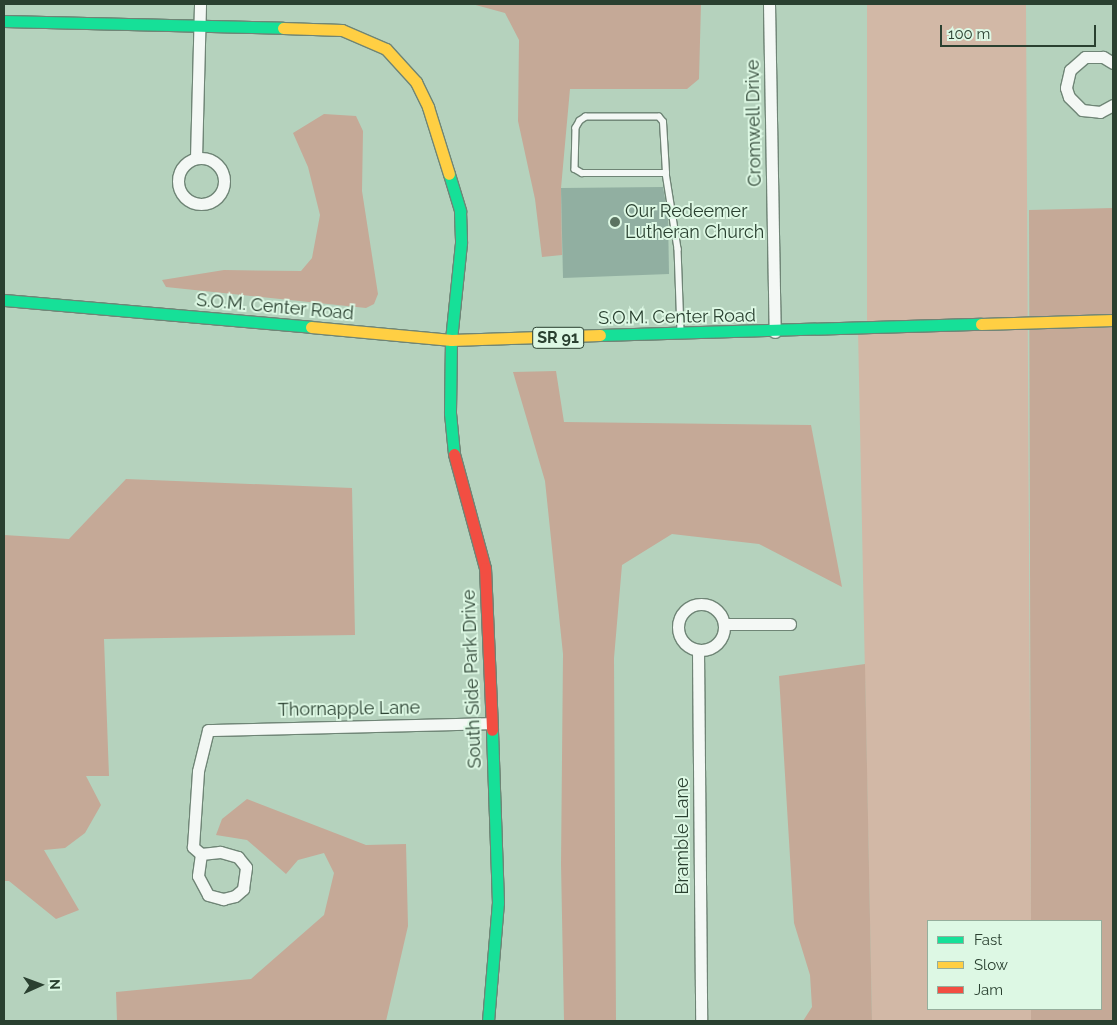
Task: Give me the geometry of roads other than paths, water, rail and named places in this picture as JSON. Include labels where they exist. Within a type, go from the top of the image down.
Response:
[{"type":"street","points":[[196,158],[200,4]]},
{"type":"street","name":"Cromwell Drive","points":[[769,4],[775,332]]},
{"type":"street","name":"South Side Park Drive","points":[[4,21],[342,30],[386,49],[403,65],[416,82],[428,107],[460,211],[461,243],[452,340],[450,412],[456,469],[485,568],[488,600],[498,903],[488,1021]]},
{"type":"street","points":[[1113,62],[1104,57],[1084,57],[1070,70],[1066,88],[1069,97],[1082,110],[1100,112],[1113,105]]},
{"type":"street","points":[[196,158],[216,164],[223,176],[217,197],[203,204],[188,200],[182,195],[178,180],[183,166],[196,158]]},
{"type":"street","name":"S.O.M. Center Road","points":[[4,300],[452,340],[681,335],[1113,320]]},
{"type":"street","points":[[703,604],[711,606],[717,610],[724,624],[718,644],[698,650],[684,643],[680,637],[679,621],[688,608],[703,604]]},
{"type":"street","points":[[724,624],[790,624]]},
{"type":"street","name":"Bramble Lane","points":[[698,650],[701,1021]]},
{"type":"street","name":"Thornapple Lane","points":[[201,854],[193,847],[198,771],[208,730],[491,723]]},
{"type":"street","points":[[220,852],[238,857],[246,867],[243,889],[235,896],[223,899],[208,895],[198,876],[201,854],[220,852]]},
{"type":"lane","points":[[666,173],[582,174],[575,169],[576,128],[580,121],[586,118],[659,117],[663,122],[666,173],[679,258],[681,335]]},
{"type":"place","name":"Our Redeemer Lutheran Church","points":[[615,222]]}]
